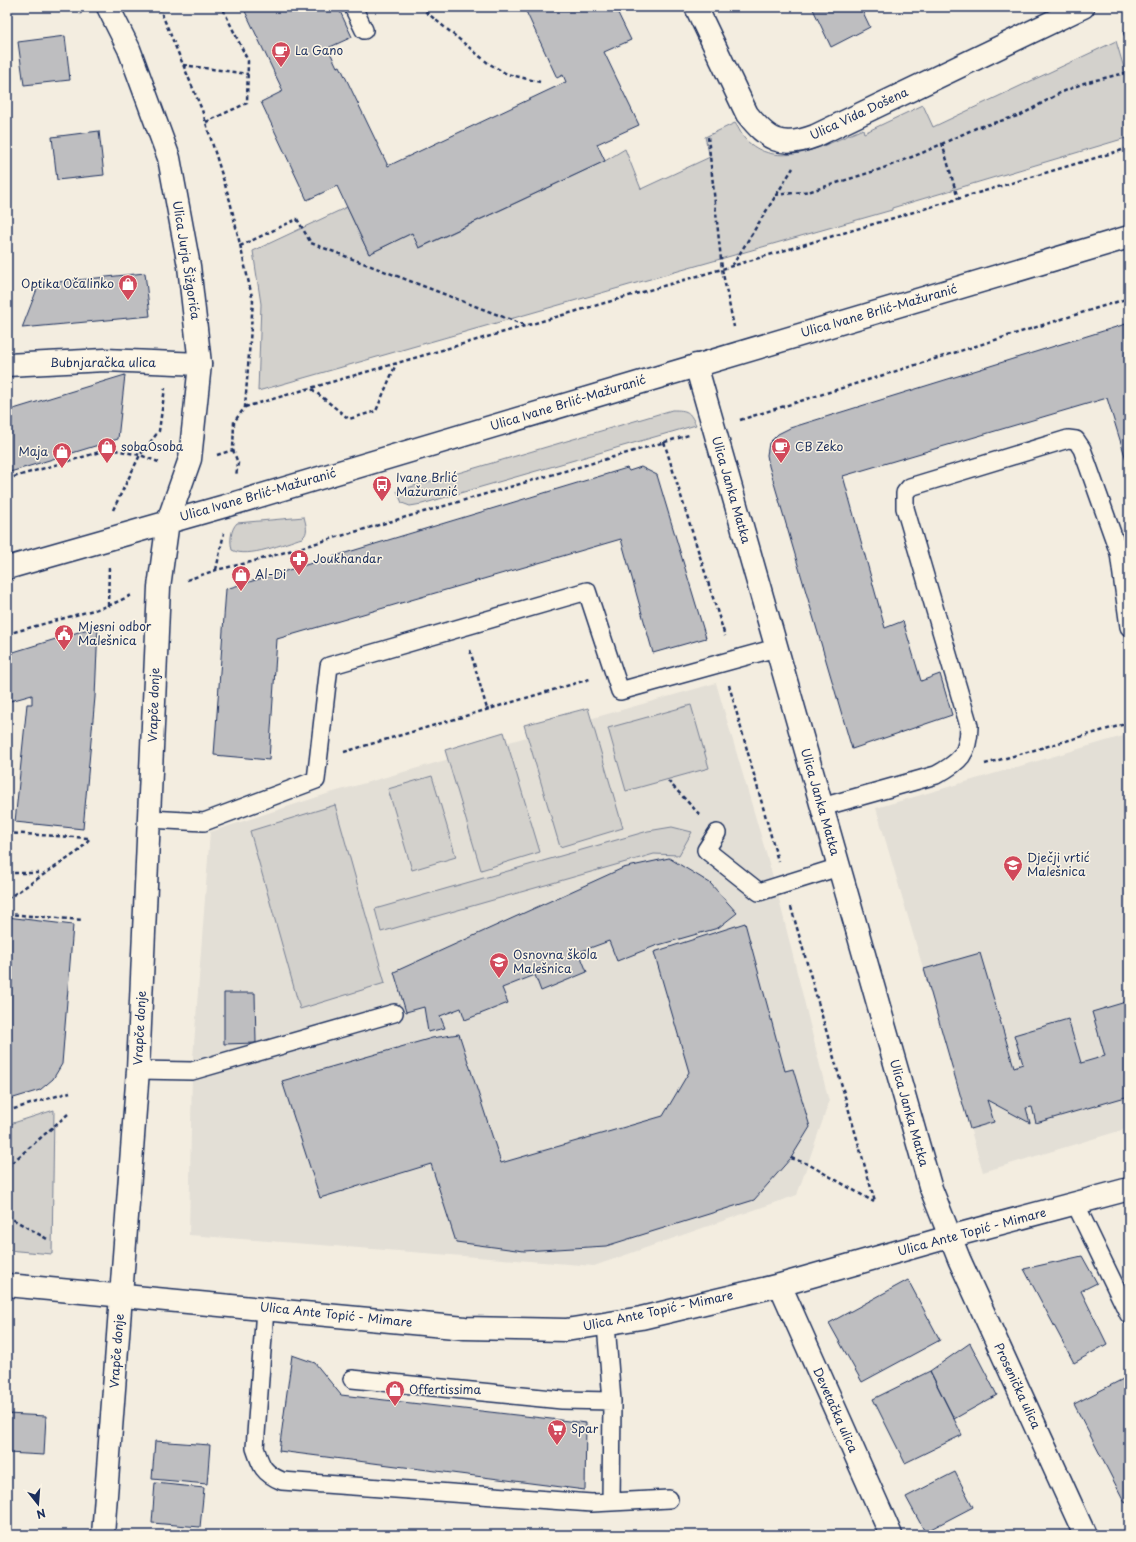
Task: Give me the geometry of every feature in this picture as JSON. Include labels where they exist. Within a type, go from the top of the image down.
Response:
[{"type":"street","name":"Ulica Jurja Šižgorića","points":[[108,7],[129,49],[169,158],[189,266],[200,364],[190,459],[168,522]]},
{"type":"street","name":"Ulica Vida Došena","points":[[696,7],[747,114],[758,127],[771,138],[786,143],[815,136],[1083,7]]},
{"type":"street","name":"Ulica Ivane Brlić-Mažuranić","points":[[7,568],[168,522],[1129,237]]},
{"type":"street","name":"Bubnjaračka ulica","points":[[7,365],[105,360],[200,364]]},
{"type":"street","name":"Ulica Janka Matka","points":[[696,365],[930,1186],[949,1237]]},
{"type":"street","name":"Vrapče donje","points":[[103,1535],[138,1070],[159,587],[168,522]]},
{"type":"street","name":"Ulica Ante Topić - Mimare","points":[[7,1285],[121,1294],[464,1328],[566,1330],[641,1318],[780,1285],[949,1237],[1129,1189]]},
{"type":"street","name":"Prosenička ulica","points":[[949,1237],[1085,1535]]},
{"type":"street","name":"Devetačka ulica","points":[[780,1285],[891,1535]]},
{"type":"lane","points":[[353,7],[364,30]]},
{"type":"lane","points":[[7,372],[35,364]]},
{"type":"lane","points":[[822,807],[936,774],[952,766],[964,754],[969,743],[969,726],[904,508],[905,493],[910,487],[1068,439],[1076,440],[1082,449],[1124,551],[1129,627]]},
{"type":"lane","points":[[150,819],[204,822],[316,780],[329,666],[587,591],[620,691],[776,648]]},
{"type":"lane","points":[[717,833],[706,850],[759,892],[839,867]]},
{"type":"lane","points":[[138,1070],[192,1071],[394,1013]]},
{"type":"lane","points":[[1076,1204],[1129,1315]]},
{"type":"lane","points":[[265,1309],[255,1448],[261,1466],[270,1476],[282,1481],[592,1503],[669,1498]]},
{"type":"lane","points":[[606,1324],[612,1401],[611,1502]]},
{"type":"lane","points":[[352,1379],[562,1400],[612,1401]]},
{"type":"path","points":[[77,7],[85,21]]},
{"type":"path","points":[[168,7],[159,9],[206,122],[230,201],[253,300],[245,407],[234,422],[233,450],[238,463]]},
{"type":"path","points":[[206,122],[247,103],[248,61],[222,7]]},
{"type":"path","points":[[420,7],[488,63],[507,74],[540,82]]},
{"type":"path","points":[[1124,32],[1129,47]]},
{"type":"path","points":[[183,65],[248,74]]},
{"type":"path","points":[[775,195],[811,191],[881,169],[976,128],[1021,115],[1060,93],[1084,83],[1129,72]]},
{"type":"path","points":[[708,137],[722,269],[735,331]]},
{"type":"path","points":[[942,143],[958,199]]},
{"type":"path","points":[[245,407],[722,269],[1129,148]]},
{"type":"path","points":[[732,266],[796,162]]},
{"type":"path","points":[[240,246],[297,219],[311,243],[527,326]]},
{"type":"path","points":[[737,421],[1129,298]]},
{"type":"path","points":[[311,388],[349,420],[376,411],[396,364]]},
{"type":"path","points":[[110,516],[140,455],[159,431],[165,388]]},
{"type":"path","points":[[190,579],[216,570],[251,562],[691,435]]},
{"type":"path","points":[[664,442],[728,661],[785,884],[875,1202],[808,1164],[791,1158]]},
{"type":"path","points":[[7,479],[110,449],[140,455],[164,464]]},
{"type":"path","points":[[220,455],[233,450]]},
{"type":"path","points":[[216,570],[225,530]]},
{"type":"path","points":[[108,606],[109,568]]},
{"type":"path","points":[[7,634],[108,606],[137,592]]},
{"type":"path","points":[[463,627],[487,709]]},
{"type":"path","points":[[319,759],[613,672]]},
{"type":"path","points":[[952,766],[976,767],[1129,723]]},
{"type":"path","points":[[668,781],[717,833]]},
{"type":"path","points":[[7,833],[90,838],[79,851],[7,899]]},
{"type":"path","points":[[7,873],[44,873]]},
{"type":"path","points":[[7,914],[83,920]]},
{"type":"path","points":[[7,1111],[70,1092]]},
{"type":"path","points":[[7,1167],[68,1114]]},
{"type":"path","points":[[7,1216],[49,1240]]},
{"type":"shaded area","points":[[1116,41],[1129,85],[1129,137],[892,208],[892,210],[258,391],[261,304],[253,251],[347,207],[369,254],[412,233],[420,248],[605,161],[625,149],[641,189],[710,157],[705,137],[735,123],[745,139],[760,150],[775,154],[789,155],[820,147],[863,129],[864,133],[923,105],[933,127]]},
{"type":"shaded area","points":[[672,410],[682,410],[687,412],[690,414],[696,425],[422,504],[410,506],[402,503],[397,491]]},
{"type":"shaded area","points":[[304,517],[306,534],[302,538],[267,549],[247,553],[232,550],[231,536],[237,523]]},
{"type":"shaded area","name":"Osnovna škola Malešnica","points":[[716,683],[776,887],[829,1102],[797,1195],[594,1266],[189,1235],[192,1071],[210,832],[330,793]]},
{"type":"shaded area","points":[[691,705],[709,768],[626,791],[608,728]]},
{"type":"shaded area","points":[[588,708],[623,828],[560,847],[524,725]]},
{"type":"shaded area","points":[[504,732],[540,852],[481,870],[445,750]]},
{"type":"shaded area","name":"Dječji vrtić Malešnica","points":[[1123,736],[1129,741],[1129,1128],[983,1172],[876,808]]},
{"type":"shaded area","points":[[432,776],[456,857],[412,870],[388,789]]},
{"type":"shaded area","points":[[335,805],[385,983],[300,1009],[250,831]]},
{"type":"shaded area","points":[[672,827],[692,832],[679,855],[654,854],[381,932],[375,909],[648,831]]},
{"type":"shaded area","points":[[54,1110],[52,1254],[7,1250],[7,1125]]},
{"type":"building","points":[[243,7],[338,7],[352,37],[328,48],[337,67],[340,66],[388,166],[566,82],[563,75],[557,78],[524,7],[615,7],[631,40],[604,52],[639,125],[597,144],[605,161],[419,248],[412,233],[369,254],[337,186],[307,200],[261,102],[283,91]]},
{"type":"building","points":[[812,7],[864,7],[861,8],[870,27],[831,47]]},
{"type":"building","points":[[65,36],[70,80],[24,85],[18,42]]},
{"type":"building","points":[[99,131],[104,175],[57,180],[52,137]]},
{"type":"building","points":[[145,273],[150,316],[22,328],[39,284]]},
{"type":"building","points":[[1129,323],[1129,469],[1107,398],[843,476],[885,628],[903,621],[921,681],[940,674],[952,715],[852,749],[769,466],[767,455],[769,443],[778,434],[790,428]]},
{"type":"building","points":[[125,375],[118,439],[7,473],[7,411]]},
{"type":"building","points":[[641,467],[657,475],[706,638],[653,653],[621,539],[277,639],[269,760],[214,755],[226,589],[627,468],[629,471]]},
{"type":"building","points":[[98,626],[95,697],[83,829],[15,822],[27,704],[32,704],[32,695],[7,702],[7,654]]},
{"type":"building","points":[[669,858],[710,883],[737,913],[718,928],[655,946],[617,961],[609,941],[579,952],[587,972],[541,991],[535,975],[502,988],[508,1003],[465,1020],[461,1008],[440,1016],[445,1028],[428,1032],[424,1007],[406,1012],[394,972],[623,868]]},
{"type":"building","points":[[7,917],[73,925],[62,1064],[53,1079],[40,1090],[7,1100]]},
{"type":"building","points":[[745,923],[785,1071],[793,1069],[810,1127],[791,1158],[754,1200],[606,1246],[524,1251],[456,1242],[431,1164],[320,1198],[282,1081],[432,1038],[459,1034],[501,1163],[663,1116],[689,1072],[654,952]]},
{"type":"building","points":[[980,953],[1014,1067],[1023,1064],[1014,1035],[1068,1019],[1081,1063],[1105,1056],[1092,1012],[1129,1001],[1129,1096],[1036,1123],[1032,1107],[1026,1108],[1030,1123],[987,1100],[994,1122],[970,1129],[924,969]]},
{"type":"building","points":[[224,993],[255,993],[256,1043],[224,1044]]},
{"type":"building","points":[[1082,1256],[1097,1283],[1081,1291],[1107,1344],[1074,1363],[1024,1269]]},
{"type":"building","points":[[908,1280],[940,1340],[862,1382],[829,1323]]},
{"type":"building","points":[[970,1343],[997,1395],[954,1419],[930,1371]]},
{"type":"building","points":[[292,1355],[315,1363],[341,1395],[586,1423],[585,1490],[279,1451]]},
{"type":"building","points":[[930,1371],[962,1435],[905,1463],[873,1399]]},
{"type":"building","points":[[1129,1376],[1129,1501],[1125,1503],[1074,1404]]},
{"type":"building","points":[[7,1414],[46,1416],[44,1455],[7,1453]]},
{"type":"building","points":[[155,1441],[210,1445],[207,1484],[152,1479]]},
{"type":"building","points":[[955,1472],[973,1507],[925,1532],[906,1497]]},
{"type":"building","points":[[155,1483],[204,1488],[200,1527],[152,1523]]},
{"type":"place","name":"La Gano","points":[[281,68]]},
{"type":"place","name":"Optika Očalinko","points":[[128,301]]},
{"type":"place","name":"sobaOsoba","points":[[107,464]]},
{"type":"place","name":"CB Zeko","points":[[781,464]]},
{"type":"place","name":"Maja","points":[[62,469]]},
{"type":"place","name":"Ivane Brlić Mažuranić","points":[[382,502]]},
{"type":"place","name":"Joukhandar","points":[[299,576]]},
{"type":"place","name":"Al-Di","points":[[241,592]]},
{"type":"place","name":"Mjesni odbor Malešnica","points":[[64,651]]},
{"type":"place","name":"Dječji vrtić Malešnica","points":[[1013,882]]},
{"type":"place","name":"Osnovna škola Malešnica","points":[[499,979]]},
{"type":"place","name":"Offertissima","points":[[395,1407]]},
{"type":"place","name":"Spar","points":[[557,1446]]}]
